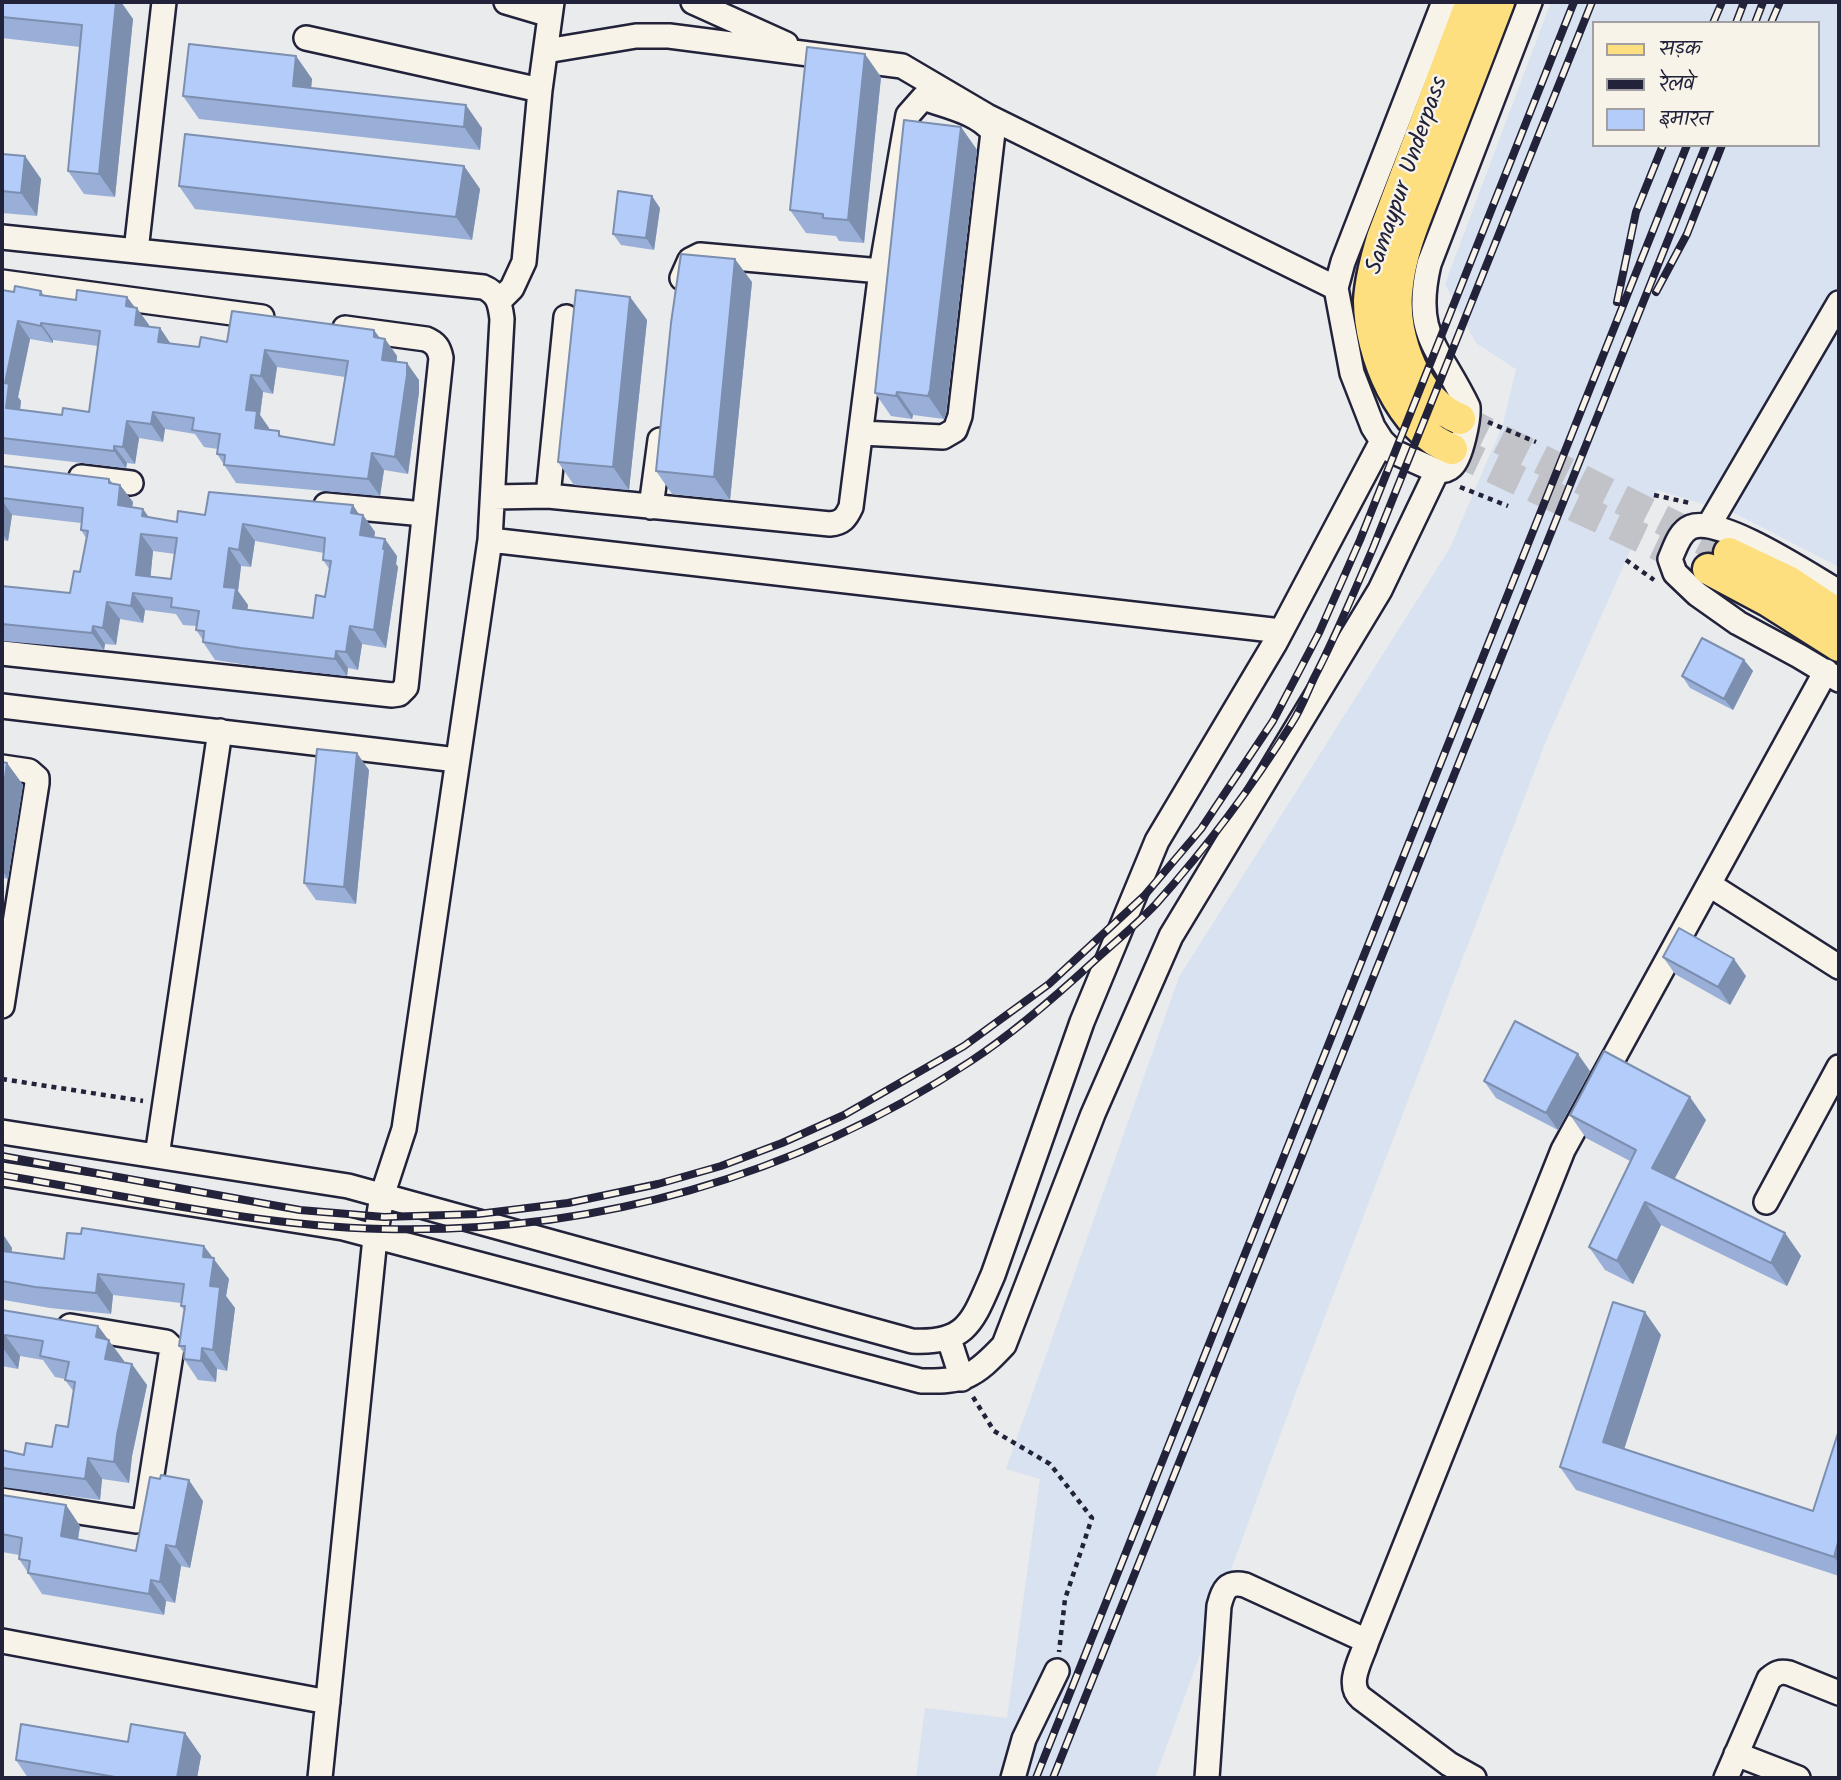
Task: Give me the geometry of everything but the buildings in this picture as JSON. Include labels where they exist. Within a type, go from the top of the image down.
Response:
[{"type":"main road","name":"Samaypur Underpass","points":[[1444,460],[1438,444],[1412,422],[1402,406],[1380,358],[1370,318],[1369,299],[1382,238],[1471,2]]},
{"type":"main road","name":"Samaypur Underpass","points":[[1474,420],[1447,414],[1435,404],[1416,374],[1403,343],[1396,296],[1406,245],[1499,2]]},
{"type":"main road","points":[[1835,666],[1768,601],[1719,561],[1788,581],[1839,615]]},
{"type":"street","points":[[136,251],[164,2]]},
{"type":"street","points":[[499,301],[512,288],[524,262],[540,90],[551,8],[506,2]]},
{"type":"street","points":[[693,2],[814,56]]},
{"type":"street","points":[[1444,2],[1343,262],[1336,288],[1352,373],[1373,427],[1392,451],[1444,460]]},
{"type":"street","points":[[1444,460],[1445,471],[1457,460],[1468,407],[1426,331],[1424,284],[1433,251],[1530,2]]},
{"type":"street","points":[[546,51],[636,36],[669,36],[902,66],[939,85],[987,116],[1336,288]]},
{"type":"street","points":[[306,38],[540,90]]},
{"type":"street","points":[[494,497],[548,496],[838,523],[846,517],[851,507],[881,271],[908,115],[923,98],[964,111],[987,125],[993,132],[958,424],[955,430],[943,437],[861,433]]},
{"type":"street","points":[[2,237],[483,287],[493,291],[499,301],[502,319],[490,540],[404,1129],[382,1196],[375,1238],[320,1778]]},
{"type":"street","points":[[678,303],[685,267],[690,260],[700,255],[881,271]]},
{"type":"street","points":[[2,282],[279,319]]},
{"type":"street","points":[[1709,525],[1839,303]]},
{"type":"street","points":[[548,496],[566,317]]},
{"type":"street","points":[[2,653],[379,694],[399,694],[406,687],[441,358],[434,342],[426,339],[319,324]]},
{"type":"street","points":[[651,506],[662,425]]},
{"type":"street","points":[[2,1132],[348,1186],[912,1341],[933,1342],[949,1339],[966,1327],[976,1314],[993,1275],[1082,1022],[1157,841],[1281,631],[1382,441]]},
{"type":"street","points":[[2,1174],[343,1228],[921,1381],[962,1379],[982,1369],[1004,1345],[1093,1114],[1171,936],[1380,590],[1444,460]]},
{"type":"street","points":[[54,474],[131,483]]},
{"type":"street","points":[[300,503],[424,514]]},
{"type":"street","points":[[1474,1778],[1450,1764],[1356,1694],[1354,1681],[1367,1641],[1563,1150],[1835,666],[1738,623],[1697,594],[1675,573],[1670,559],[1678,540],[1692,526],[1709,525],[1731,531],[1839,592]]},
{"type":"street","points":[[490,540],[1281,631]]},
{"type":"street","points":[[2,706],[457,760]]},
{"type":"street","points":[[157,1156],[220,731]]},
{"type":"street","points":[[2,766],[29,771],[37,778],[10,893],[2,1006]]},
{"type":"street","points":[[1710,885],[1839,967]]},
{"type":"street","points":[[1766,1202],[1839,1067]]},
{"type":"street","points":[[2,1500],[136,1521],[144,1517],[146,1512],[173,1348],[166,1342],[43,1321]]},
{"type":"street","points":[[949,1339],[962,1379]]},
{"type":"street","points":[[1207,1778],[1219,1606],[1222,1593],[1228,1585],[1245,1585],[1367,1641]]},
{"type":"street","points":[[2,1641],[328,1702]]},
{"type":"street","points":[[1013,1778],[1024,1739],[1057,1671]]},
{"type":"street","points":[[1726,1778],[1769,1679],[1774,1674],[1780,1671],[1789,1673],[1839,1693]]},
{"type":"street","points":[[1736,1754],[1798,1778]]},
{"type":"path","points":[[1474,420],[1536,442]]},
{"type":"path","points":[[1462,489],[1508,506]]},
{"type":"path","points":[[1654,495],[1697,505]]},
{"type":"path","points":[[1626,560],[1661,585]]},
{"type":"path","points":[[2,1079],[164,1105]]},
{"type":"path","points":[[962,1379],[994,1431],[1050,1464],[1093,1518],[1065,1599],[1057,1671]]},
{"type":"shaded area","points":[[1551,2],[1839,2],[1839,567],[1736,514],[1657,490],[1548,736],[1294,1397],[1155,1778],[916,1778],[925,1708],[1007,1718],[1040,1479],[1006,1469],[1179,977],[1450,548],[1503,424],[1516,369],[1476,343],[1445,284]]},
{"type":"tunnel","points":[[1460,419],[1729,553]]},
{"type":"tunnel","points":[[1452,449],[1708,569]]},
{"type":"railway","points":[[2,1156],[300,1210],[384,1217],[478,1214],[568,1203],[658,1184],[721,1166],[782,1143],[844,1115],[964,1046],[1049,984],[1144,896],[1201,829],[1273,721],[1319,633],[1360,540],[1574,2]]},
{"type":"railway","points":[[2,1175],[192,1209],[335,1227],[461,1228],[539,1221],[615,1209],[690,1190],[763,1166],[834,1137],[904,1102],[1003,1038],[1065,988],[1156,904],[1228,817],[1295,718],[1373,548],[1592,2]]},
{"type":"railway","points":[[1714,21],[1722,2]]},
{"type":"railway","points":[[1737,21],[1744,2]]},
{"type":"railway","points":[[1756,21],[1763,2]]},
{"type":"railway","points":[[1772,21],[1780,2]]},
{"type":"railway","points":[[1617,302],[1636,212],[1662,147]]},
{"type":"railway","points":[[1036,1778],[1686,147]]},
{"type":"railway","points":[[1053,1778],[1705,147]]},
{"type":"railway","points":[[1656,292],[1687,234],[1721,147]]}]
